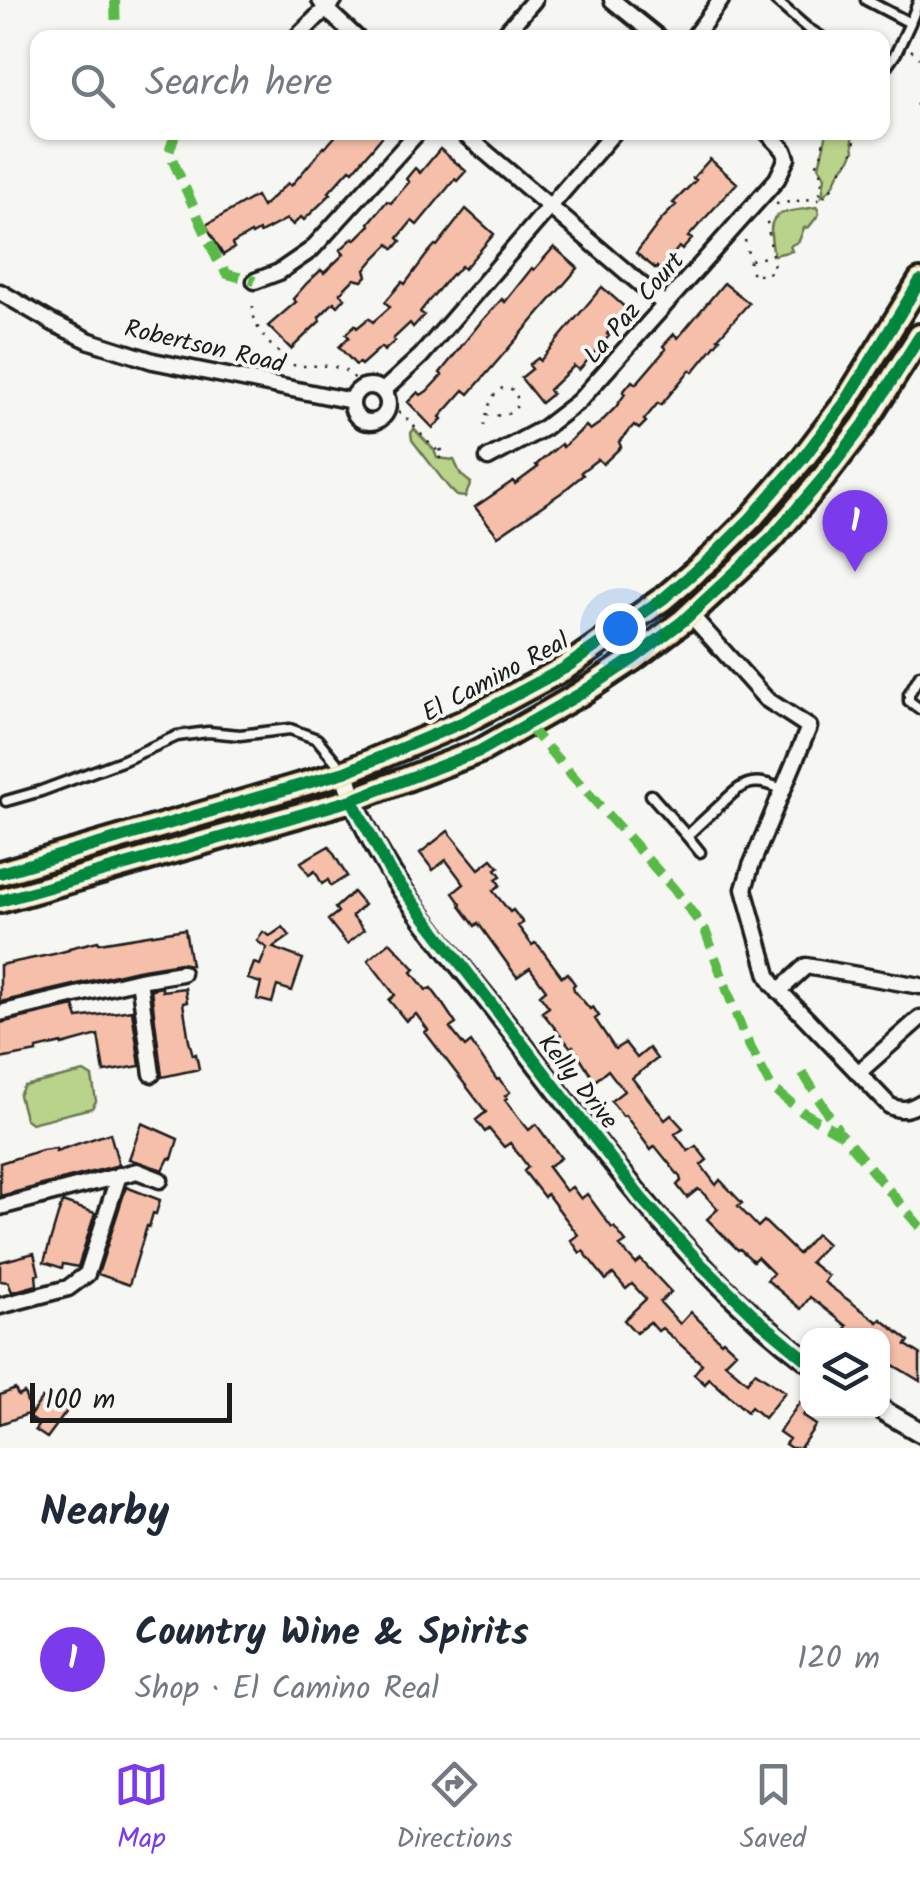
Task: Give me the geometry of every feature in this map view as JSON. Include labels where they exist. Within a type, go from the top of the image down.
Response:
[{"type":"main road","name":"El Camino Real","points":[[0,873],[345,772],[466,722],[565,668],[664,598],[751,518],[845,404],[920,280]]},
{"type":"main road","points":[[0,902],[352,800],[480,751],[580,694],[690,614],[772,538],[863,426],[920,336]]},
{"type":"street","points":[[508,30],[534,0]]},
{"type":"street","points":[[612,0],[649,30]]},
{"type":"street","points":[[699,30],[722,0]]},
{"type":"street","points":[[303,30],[327,3],[350,30]]},
{"type":"street","points":[[254,281],[279,272],[311,250],[411,140]]},
{"type":"street","points":[[471,140],[664,304]]},
{"type":"street","points":[[384,392],[422,356],[607,140]]},
{"type":"street","name":"La Paz Court","points":[[488,458],[544,428],[579,401],[776,179],[788,158],[774,140]]},
{"type":"street","name":"Robertson Road","points":[[0,292],[90,341],[137,356],[352,401]]},
{"type":"street","points":[[375,386],[388,399],[387,411],[379,420],[368,422],[357,418],[352,401],[358,390],[375,386]]},
{"type":"street","points":[[690,614],[766,699],[810,727],[744,889],[768,975],[890,1106],[908,1110],[920,1104]]},
{"type":"street","name":"Kelly Drive","points":[[345,772],[352,800],[390,872],[641,1198],[700,1264],[800,1354]]},
{"type":"street","points":[[780,991],[806,966],[920,986]]},
{"type":"street","points":[[0,1013],[182,973]]},
{"type":"street","points":[[139,980],[152,1074]]},
{"type":"street","points":[[858,1073],[920,1018]]},
{"type":"street","points":[[0,1206],[137,1171],[160,1180]]},
{"type":"street","points":[[0,1306],[68,1288],[88,1274],[120,1175]]},
{"type":"street","points":[[890,1415],[919,1431],[908,1448]]},
{"type":"lane","points":[[775,0],[810,30]]},
{"type":"lane","points":[[866,0],[910,24]]},
{"type":"lane","points":[[890,61],[919,0]]},
{"type":"lane","points":[[920,675],[909,701],[920,709]]},
{"type":"lane","points":[[6,801],[124,760],[176,736],[208,732],[240,735],[290,730],[317,739],[345,772]]},
{"type":"lane","points":[[687,836],[740,786],[769,783],[783,790]]},
{"type":"lane","points":[[651,795],[700,852]]},
{"type":"path","points":[[808,167],[821,158],[824,140]]},
{"type":"path","points":[[776,204],[822,199],[853,157],[854,140]]},
{"type":"path","points":[[817,164],[824,178],[822,199]]},
{"type":"path","points":[[745,240],[752,276],[772,272],[766,215]]},
{"type":"path","points":[[750,260],[772,256]]},
{"type":"path","points":[[253,306],[252,320],[257,328],[294,366],[336,366],[356,380]]},
{"type":"path","points":[[484,426],[486,416],[489,403],[499,389],[516,392],[518,403],[514,411],[486,416]]},
{"type":"path","points":[[398,412],[437,450],[438,457],[455,455]]},
{"type":"green space","points":[[825,140],[852,140],[850,159],[832,188],[822,196],[825,177],[819,166]]},
{"type":"green space","points":[[817,207],[819,214],[804,228],[799,241],[790,246],[792,251],[774,255],[771,229],[777,216]]},
{"type":"green space","points":[[414,429],[437,458],[454,460],[461,475],[471,483],[465,497],[457,496],[449,488],[412,440]]},
{"type":"green space","points":[[84,1072],[92,1077],[96,1101],[92,1108],[31,1123],[25,1118],[19,1095],[24,1086]]},
{"type":"building","points":[[332,140],[379,140],[304,220],[301,217],[293,225],[287,219],[260,233],[251,233],[232,244],[234,248],[223,255],[206,225],[256,196],[262,207],[288,183],[291,186]]},
{"type":"building","points":[[440,149],[466,171],[417,225],[412,221],[394,249],[389,244],[374,259],[362,281],[354,279],[340,293],[345,298],[338,306],[334,302],[291,349],[268,326],[296,302],[293,299],[307,283],[344,254],[340,250],[370,225],[387,201],[391,203],[415,168],[420,173]]},
{"type":"building","points":[[710,159],[737,183],[688,237],[692,239],[682,250],[679,247],[660,270],[656,269],[636,253]]},
{"type":"building","points":[[466,209],[494,234],[464,269],[461,266],[452,274],[420,312],[424,315],[413,327],[410,323],[384,351],[381,347],[356,365],[339,347],[349,337],[346,334],[369,318],[373,322],[390,307],[385,302],[402,282],[405,284]]},
{"type":"building","points":[[554,247],[578,268],[469,394],[464,390],[433,428],[408,402],[418,392],[421,395],[427,391],[480,323],[502,299],[505,302]]},
{"type":"building","points":[[724,283],[749,303],[693,372],[690,370],[661,405],[658,403],[639,429],[634,425],[619,442],[621,447],[603,464],[598,459],[561,493],[498,536],[475,507],[513,481],[515,484],[586,426],[590,430],[600,423],[616,407],[632,381],[636,384],[666,349],[663,346],[674,334],[678,338]]},
{"type":"building","points":[[602,287],[628,310],[579,370],[574,366],[541,403],[521,378]]},
{"type":"building","points":[[448,831],[479,869],[492,859],[501,876],[496,879],[500,885],[493,891],[523,923],[518,926],[532,945],[539,946],[562,977],[567,973],[575,984],[574,990],[599,1016],[595,1019],[615,1049],[625,1043],[637,1058],[649,1048],[657,1059],[632,1078],[665,1120],[671,1115],[683,1128],[675,1134],[688,1151],[696,1146],[707,1160],[701,1165],[716,1185],[720,1180],[758,1227],[764,1221],[798,1254],[816,1234],[827,1244],[810,1262],[828,1276],[824,1282],[909,1341],[906,1345],[920,1354],[920,1381],[893,1365],[890,1369],[890,1328],[846,1328],[810,1297],[801,1309],[767,1280],[773,1273],[757,1257],[753,1261],[738,1250],[707,1219],[718,1209],[701,1191],[698,1189],[687,1198],[677,1185],[680,1177],[655,1146],[651,1150],[611,1101],[624,1091],[608,1070],[595,1081],[573,1046],[542,1012],[549,1007],[540,995],[546,990],[530,968],[517,977],[478,923],[475,926],[460,906],[453,893],[464,884],[446,860],[433,870],[420,853]]},
{"type":"building","points":[[329,846],[347,876],[331,886],[328,880],[322,884],[315,871],[309,875],[301,862]]},
{"type":"building","points":[[353,892],[364,905],[352,916],[364,930],[347,944],[328,920]]},
{"type":"building","points":[[283,927],[290,936],[273,948],[303,959],[292,991],[277,986],[272,1003],[257,999],[261,983],[248,979],[254,963],[260,965],[267,948],[257,941],[263,932],[270,936]]},
{"type":"building","points":[[185,929],[191,965],[180,963],[137,970],[0,1002],[0,965],[98,941]]},
{"type":"building","points":[[390,942],[415,969],[412,972],[426,990],[431,988],[440,1000],[456,1024],[450,1028],[465,1047],[471,1042],[510,1092],[505,1100],[519,1118],[529,1130],[536,1124],[561,1158],[548,1167],[566,1191],[572,1187],[581,1199],[587,1194],[626,1242],[620,1246],[636,1264],[641,1260],[671,1292],[660,1302],[680,1324],[691,1312],[723,1340],[736,1352],[725,1363],[747,1382],[755,1372],[785,1392],[764,1418],[751,1407],[747,1412],[709,1378],[705,1384],[694,1374],[702,1364],[662,1328],[658,1331],[650,1322],[636,1333],[624,1320],[646,1299],[632,1284],[626,1289],[613,1274],[606,1280],[583,1251],[580,1253],[571,1240],[578,1235],[524,1171],[528,1167],[510,1143],[504,1147],[476,1120],[486,1112],[425,1032],[428,1030],[416,1014],[406,1021],[389,1000],[395,995],[368,960]]},
{"type":"building","points":[[162,987],[162,991],[185,988],[187,1002],[183,1003],[189,1041],[199,1069],[162,1077],[151,989]]},
{"type":"building","points":[[74,1006],[78,1018],[132,1010],[140,1066],[104,1072],[98,1035],[0,1059],[0,1023]]},
{"type":"building","points":[[142,1123],[178,1139],[172,1159],[163,1170],[129,1159]]},
{"type":"building","points":[[110,1133],[119,1165],[0,1196],[0,1163],[42,1150],[56,1151]]},
{"type":"building","points":[[126,1187],[160,1200],[147,1226],[129,1285],[98,1274]]},
{"type":"building","points":[[62,1202],[95,1213],[78,1267],[63,1264],[62,1268],[44,1262]]},
{"type":"building","points":[[34,1253],[39,1274],[37,1285],[12,1292],[8,1282],[0,1281],[0,1262]]},
{"type":"building","points":[[15,1389],[18,1396],[24,1393],[31,1413],[0,1424],[0,1395]]},
{"type":"building","points":[[52,1396],[68,1407],[47,1438],[35,1430],[39,1424],[29,1417],[42,1398],[47,1402]]},
{"type":"building","points":[[800,1402],[800,1418],[816,1425],[800,1448],[785,1444],[789,1439],[779,1432]]},
{"type":"marked path","points":[[115,0],[116,30]]},
{"type":"marked path","points":[[173,140],[169,152],[217,259],[227,274],[255,281]]},
{"type":"marked path","points":[[527,725],[674,889],[705,930],[743,1033],[771,1087],[801,1111],[841,1134],[920,1227]]},
{"type":"marked path","points":[[803,1073],[838,1130]]},
{"type":"cycle path","points":[[0,873],[345,772],[466,721],[565,668],[664,598],[751,518],[845,403],[920,281]]},
{"type":"cycle path","points":[[0,901],[352,800],[480,751],[580,694],[683,621],[772,538],[863,426],[920,336]]},
{"type":"cycle path","points":[[352,800],[390,872],[641,1198],[701,1264],[800,1354]]},
{"type":"place","name":"Country Wine & Spirits","points":[[855,572]]}]
